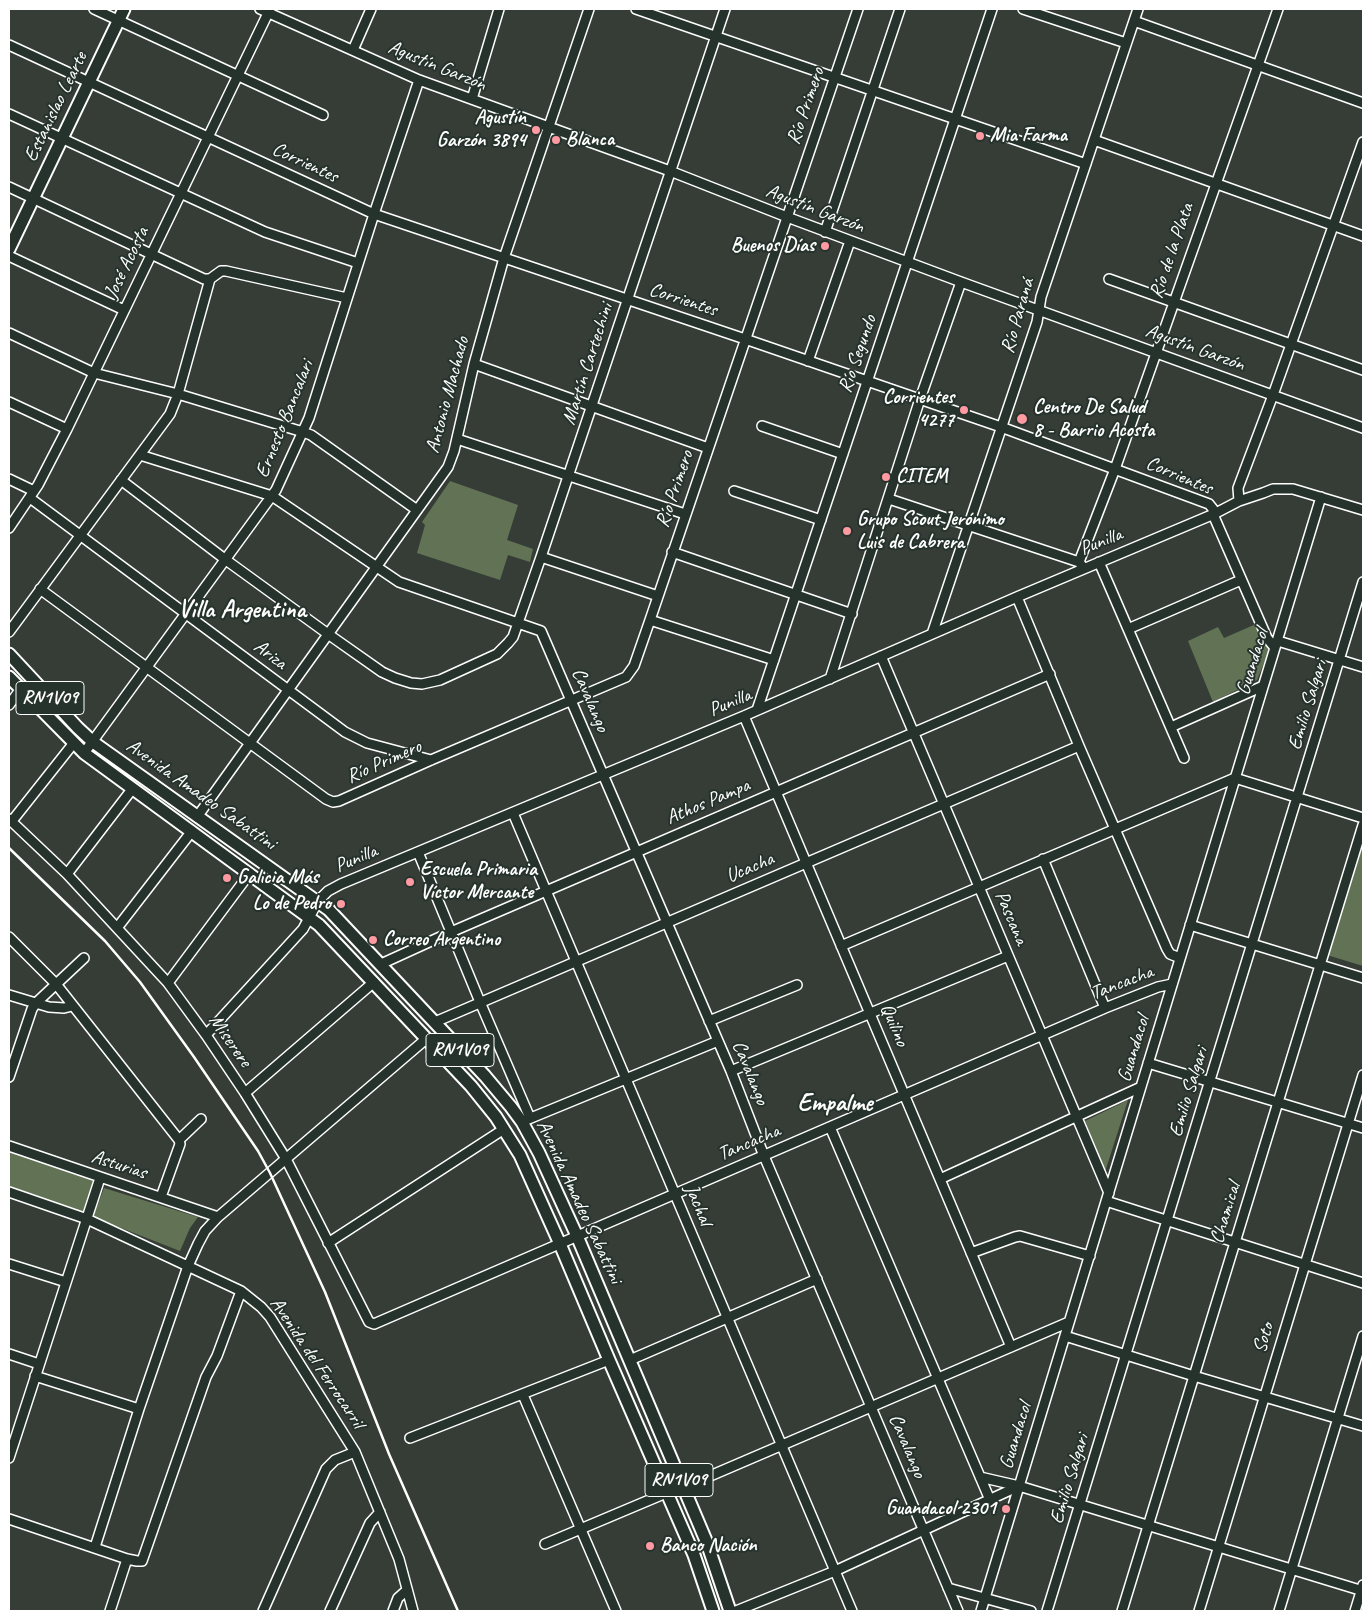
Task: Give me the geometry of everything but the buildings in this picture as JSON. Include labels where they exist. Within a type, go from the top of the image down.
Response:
[{"type":"main road","name":"Estanislao Learte","points":[[9,250],[124,9]]},
{"type":"main road","name":"Avenida Amadeo Sabattini","points":[[9,654],[92,742],[337,917],[526,1120],[630,1360],[682,1488],[737,1611]]},
{"type":"main road","name":"Avenida Amadeo Sabattini","points":[[9,678],[84,753],[250,873],[326,931],[471,1086],[504,1129],[520,1155],[560,1244],[694,1555],[713,1611]]},
{"type":"street","points":[[94,9],[323,115]]},
{"type":"street","points":[[353,50],[371,9]]},
{"type":"street","points":[[472,99],[499,9]]},
{"type":"street","name":"Antonio Machado","points":[[197,817],[448,467],[457,439],[474,364],[504,258],[589,9]]},
{"type":"street","points":[[636,9],[872,92],[1086,164]]},
{"type":"street","name":"Martín Cartechini","points":[[328,634],[382,672],[411,683],[430,683],[447,678],[497,654],[508,644],[518,623],[569,476],[725,9]]},
{"type":"street","name":"Río Primero","points":[[250,742],[326,799],[339,802],[431,760],[626,677],[634,666],[650,620],[858,9]]},
{"type":"street","points":[[825,232],[900,9]]},
{"type":"street","name":"Río Segundo","points":[[757,710],[992,9]]},
{"type":"street","points":[[1024,9],[1126,44]]},
{"type":"street","name":"Río Paraná","points":[[932,634],[1037,322],[1040,297],[1138,9]]},
{"type":"street","name":"Río de la Plata","points":[[1081,565],[1278,9]]},
{"type":"street","name":"Agustín Garzón","points":[[266,10],[420,80],[670,171],[825,232],[1363,428]]},
{"type":"street","name":"José Acosta","points":[[9,528],[32,495],[67,429],[237,76],[266,10]]},
{"type":"street","points":[[1134,22],[1363,103]]},
{"type":"street","name":"Corrientes","points":[[9,45],[374,214],[1002,427],[1209,504],[1267,638],[1276,644]]},
{"type":"street","name":"Ernesto Bancalari","points":[[84,753],[272,496],[303,432],[420,80]]},
{"type":"street","points":[[9,114],[264,232],[358,263]]},
{"type":"street","points":[[1094,140],[1363,236]]},
{"type":"street","points":[[1238,501],[1238,488],[1363,142]]},
{"type":"street","points":[[9,187],[199,277],[210,279]]},
{"type":"street","points":[[808,361],[850,241]]},
{"type":"street","points":[[9,256],[124,310]]},
{"type":"street","points":[[9,632],[170,414],[178,394],[210,279],[221,271],[226,271],[347,298]]},
{"type":"street","points":[[1109,279],[1363,370]]},
{"type":"street","points":[[830,679],[920,400],[961,282]]},
{"type":"street","points":[[9,333],[94,372],[178,394],[311,435],[417,510]]},
{"type":"street","points":[[474,364],[708,448]]},
{"type":"street","points":[[9,402],[67,429]]},
{"type":"street","points":[[762,426],[843,454]]},
{"type":"street","points":[[457,439],[685,514]]},
{"type":"street","points":[[140,455],[272,496],[376,568],[405,585],[518,623]]},
{"type":"street","name":"Ariza","points":[[9,479],[287,690],[355,738],[376,746],[431,760]]},
{"type":"street","points":[[121,480],[226,560],[328,634]]},
{"type":"street","name":"Punilla","points":[[206,1035],[302,929],[318,902],[334,887],[744,716],[1017,597],[1081,565],[1099,562],[1214,514],[1238,501],[1273,489],[1283,488],[1321,497]]},
{"type":"street","points":[[734,491],[821,520]]},
{"type":"street","points":[[1321,497],[1363,510]]},
{"type":"street","name":"Guandacol","points":[[981,1611],[1321,497]]},
{"type":"street","points":[[889,499],[1081,565]]},
{"type":"street","points":[[672,552],[852,614]]},
{"type":"street","points":[[541,557],[658,596]]},
{"type":"street","points":[[1099,562],[1184,758]]},
{"type":"street","points":[[1128,629],[1241,580]]},
{"type":"street","name":"Emilio Salgari","points":[[1047,1611],[1363,582]]},
{"type":"street","points":[[40,590],[250,742]]},
{"type":"street","points":[[1017,597],[1114,829],[1167,949],[1170,954],[1180,958]]},
{"type":"street","points":[[650,620],[774,660]]},
{"type":"street","name":"Cavalango","points":[[518,623],[541,631],[731,1071],[764,1156],[958,1611]]},
{"type":"street","points":[[1276,644],[1363,667]]},
{"type":"street","name":"Pascana","points":[[881,656],[1042,1035],[1107,1197]]},
{"type":"street","name":"Athos Pampa","points":[[380,964],[1050,674]]},
{"type":"street","points":[[1171,727],[1264,686]]},
{"type":"street","points":[[9,705],[20,690]]},
{"type":"street","name":"Quilino","points":[[744,716],[1011,1347]]},
{"type":"street","points":[[10,820],[73,744]]},
{"type":"street","name":"Ucacha","points":[[435,1022],[1079,746]]},
{"type":"street","points":[[841,946],[1235,778],[1363,818]]},
{"type":"street","points":[[67,874],[133,788]]},
{"type":"street","name":"Jachal","points":[[513,813],[852,1611]]},
{"type":"street","name":"Miserere","points":[[10,820],[67,874],[117,928],[168,984],[206,1035],[286,1159],[369,1322]]},
{"type":"street","name":"Chamical","points":[[1122,1611],[1363,825]]},
{"type":"street","points":[[117,928],[192,831]]},
{"type":"street","points":[[418,852],[526,1120],[718,1041]]},
{"type":"street","points":[[1043,859],[1104,1008]]},
{"type":"street","points":[[168,984],[250,873]]},
{"type":"street","points":[[1190,925],[1363,978]]},
{"type":"street","points":[[9,937],[56,984],[179,1140],[180,1144],[161,1197]]},
{"type":"street","points":[[731,1071],[1008,956]]},
{"type":"street","points":[[9,1077],[32,1009],[84,958]]},
{"type":"street","points":[[245,1093],[374,982]]},
{"type":"street","name":"Tancacha","points":[[369,1322],[374,1324],[1104,1008],[1158,987],[1172,984]]},
{"type":"street","points":[[709,1020],[797,985]]},
{"type":"street","points":[[9,995],[49,1007],[64,1008],[72,1006]]},
{"type":"street","points":[[95,1547],[139,1409],[188,1266],[201,1238],[218,1217],[426,1039]]},
{"type":"street","points":[[1148,1063],[1363,1128]]},
{"type":"street","name":"Soto","points":[[1199,1611],[1363,1075]]},
{"type":"street","points":[[940,1179],[1141,1088]]},
{"type":"street","points":[[179,1140],[201,1119]]},
{"type":"street","points":[[830,1128],[990,1500]]},
{"type":"street","points":[[328,1243],[504,1129]]},
{"type":"street","name":"Asturias","points":[[9,1146],[218,1217]]},
{"type":"street","points":[[9,1458],[12,1434],[35,1376],[100,1178]]},
{"type":"street","name":"Avenida del Ferrocarril","points":[[9,1192],[87,1220],[188,1266],[251,1298],[270,1318],[355,1452],[398,1559],[413,1611]]},
{"type":"street","points":[[1107,1197],[1167,1221],[1363,1283]]},
{"type":"street","points":[[971,1253],[1020,1236],[1090,1256]]},
{"type":"street","points":[[9,1264],[66,1282]]},
{"type":"street","points":[[630,1360],[817,1279]]},
{"type":"street","points":[[9,1519],[127,1559],[137,1562],[142,1561],[200,1392],[217,1356],[241,1292]]},
{"type":"street","points":[[682,1488],[1069,1322]]},
{"type":"street","points":[[1065,1336],[1126,1356],[1363,1426]]},
{"type":"street","points":[[1279,1611],[1363,1336]]},
{"type":"street","points":[[9,1354],[39,1364]]},
{"type":"street","points":[[410,1438],[609,1360]]},
{"type":"street","points":[[35,1376],[139,1409]]},
{"type":"street","points":[[523,1395],[616,1611]]},
{"type":"street","points":[[263,1611],[326,1469],[334,1460],[355,1452]]},
{"type":"street","points":[[980,1477],[1019,1486],[1363,1589],[1355,1611]]},
{"type":"street","points":[[737,1611],[835,1571],[1019,1486]]},
{"type":"street","points":[[545,1544],[666,1493]]},
{"type":"street","points":[[330,1611],[370,1523],[380,1512]]},
{"type":"street","points":[[110,1611],[127,1559]]},
{"type":"street","points":[[948,1588],[1030,1611]]},
{"type":"street","points":[[393,1611],[398,1598],[407,1590]]},
{"type":"green space","points":[[450,481],[518,505],[507,540],[533,549],[530,562],[508,555],[500,580],[417,553],[425,525],[422,522]]},
{"type":"green space","points":[[1256,624],[1269,651],[1257,680],[1213,702],[1188,641],[1218,627],[1224,638]]},
{"type":"green space","points":[[1363,837],[1363,966],[1327,955]]},
{"type":"green space","points":[[1128,1100],[1105,1172],[1085,1121]]},
{"type":"green space","points":[[9,1150],[97,1179],[85,1216],[9,1189]]},
{"type":"green space","points":[[104,1188],[198,1217],[190,1228],[180,1251],[93,1217]]},
{"type":"railway","points":[[9,848],[105,941],[140,982],[258,1151],[325,1292],[389,1454],[458,1611]]},
{"type":"place","name":"Agustín Garzón 3894","points":[[536,130]]},
{"type":"place","name":"Mia Farma","points":[[980,136]]},
{"type":"place","name":"Blanca","points":[[556,140]]},
{"type":"place","name":"Buenos Días","points":[[825,246]]},
{"type":"place","name":"Corrientes 4277","points":[[964,410]]},
{"type":"place","name":"Centro De Salud 8 - Barrio Acosta","points":[[1022,419]]},
{"type":"place","name":"CITEM","points":[[886,477]]},
{"type":"place","name":"Grupo Scout Jerónimo Luis de Cabrera","points":[[847,531]]},
{"type":"place","name":"Galicia Más","points":[[227,878]]},
{"type":"place","name":"Escuela Primaria Víctor Mercante","points":[[410,882]]},
{"type":"place","name":"Lo de Pedro","points":[[341,904]]},
{"type":"place","name":"Correo Argentino","points":[[373,940]]},
{"type":"place","name":"Guandacol 2301","points":[[1006,1509]]},
{"type":"place","name":"Banco Nación","points":[[650,1546]]},
{"type":"district","name":"Villa Argentina","points":[[242,610]]},
{"type":"district","name":"Empalme","points":[[835,1103]]}]
